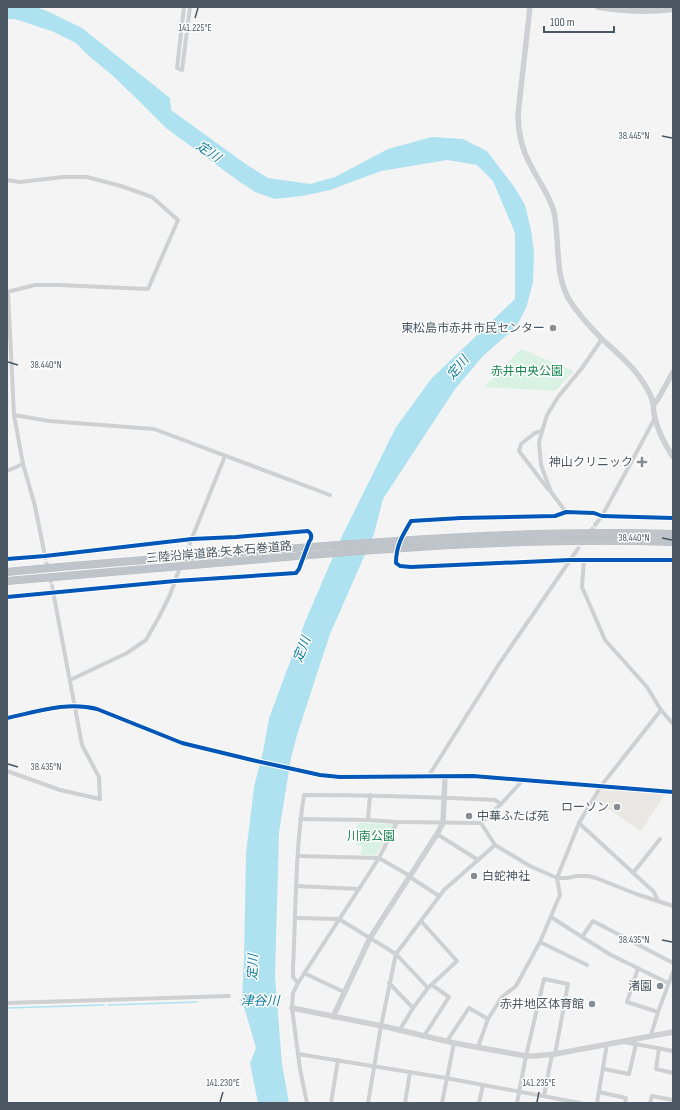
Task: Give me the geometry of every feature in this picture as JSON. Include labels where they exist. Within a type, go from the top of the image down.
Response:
[{"type":"highway","name":"三陸沿岸道路;矢本石巻道路","points":[[7,572],[401,537],[572,533],[673,534]]},
{"type":"highway","name":"三陸沿岸道路;矢本石巻道路","points":[[7,581],[455,545],[556,542],[673,542]]},
{"type":"main road","points":[[598,7],[624,11],[673,9]]},
{"type":"street","points":[[184,7],[177,68],[182,70],[190,7]]},
{"type":"street","points":[[530,7],[518,114],[519,135],[531,166],[552,206],[556,223],[561,278],[568,299],[576,310],[602,339],[630,365],[643,382],[654,404],[654,413],[659,430],[673,457]]},
{"type":"street","points":[[7,180],[20,182],[64,177],[87,177],[121,186],[152,198],[178,220],[148,289],[35,285],[7,292],[14,415],[23,464],[35,506],[45,556]]},
{"type":"street","points":[[551,492],[541,465],[539,442],[547,415],[558,397],[582,368],[602,339]]},
{"type":"street","points":[[654,404],[673,372]]},
{"type":"street","points":[[7,382],[12,383]]},
{"type":"street","points":[[14,415],[49,421],[154,429],[330,496]]},
{"type":"street","points":[[595,525],[602,516],[656,418]]},
{"type":"street","points":[[542,431],[535,433],[521,444],[519,451],[566,512]]},
{"type":"street","points":[[191,541],[225,456]]},
{"type":"street","points":[[7,471],[23,464]]},
{"type":"street","points":[[401,537],[411,521],[460,518],[555,516],[566,512],[594,513],[602,516],[673,518]]},
{"type":"street","points":[[7,559],[308,531],[311,535],[310,544]]},
{"type":"street","points":[[395,550],[396,563],[400,566],[411,567],[570,560],[673,560]]},
{"type":"street","points":[[428,777],[499,664],[577,550]]},
{"type":"street","points":[[7,596],[175,581],[296,573],[305,558]]},
{"type":"street","points":[[584,560],[582,587],[605,640],[647,687],[661,710],[673,724]]},
{"type":"street","points":[[70,680],[127,653],[146,640],[170,595],[178,572]]},
{"type":"street","points":[[7,771],[60,790],[100,799],[99,777],[82,745],[52,586]]},
{"type":"street","points":[[7,718],[61,707],[83,706],[97,709],[182,743],[252,760],[340,778],[473,776],[673,792]]},
{"type":"street","points":[[478,1047],[488,1019],[502,997],[516,986],[540,942],[560,895],[557,878],[579,823],[601,786],[661,710]]},
{"type":"street","points":[[333,1017],[370,938],[443,823],[445,777]]},
{"type":"street","points":[[300,819],[481,823],[523,780]]},
{"type":"street","points":[[298,983],[293,977],[300,819],[304,795],[370,795],[495,800],[501,804]]},
{"type":"street","points":[[368,820],[370,795]]},
{"type":"street","points":[[307,1103],[298,1054],[292,1008],[293,992],[379,858],[397,822]]},
{"type":"street","points":[[481,823],[495,845],[530,866],[557,878],[588,876],[673,906]]},
{"type":"street","points":[[579,823],[654,892],[659,901]]},
{"type":"street","points":[[437,834],[478,860]]},
{"type":"street","points":[[633,873],[660,839]]},
{"type":"street","points":[[368,1103],[380,1026],[396,954],[444,890],[495,845]]},
{"type":"street","points":[[298,856],[379,858],[410,876],[439,896]]},
{"type":"street","points":[[296,886],[359,889]]},
{"type":"street","points":[[551,917],[611,955],[668,983]]},
{"type":"street","points":[[296,918],[339,919],[396,954],[430,986],[449,997],[424,1036]]},
{"type":"street","points":[[399,1031],[430,986],[457,961],[421,920]]},
{"type":"street","points":[[582,937],[593,921],[673,963]]},
{"type":"street","points":[[540,942],[587,965]]},
{"type":"street","points":[[638,968],[627,1002],[658,1012]]},
{"type":"street","points":[[651,1035],[673,972]]},
{"type":"street","points":[[304,973],[344,992]]},
{"type":"street","points":[[517,1103],[526,1056],[544,979],[568,984],[544,1096]]},
{"type":"street","points":[[389,983],[414,1008]]},
{"type":"street","points":[[7,1003],[229,996]]},
{"type":"street","points":[[292,1008],[454,1043],[526,1056],[553,1054],[673,1032]]},
{"type":"street","points":[[447,1041],[469,1008],[488,1019]]},
{"type":"street","points":[[621,1042],[673,1051]]},
{"type":"street","points":[[442,1103],[454,1043]]},
{"type":"street","points":[[597,1103],[604,1069],[607,1044]]},
{"type":"street","points":[[604,1069],[629,1074],[636,1044]]},
{"type":"street","points":[[659,1048],[656,1070],[673,1072]]},
{"type":"street","points":[[298,1054],[446,1078],[580,1103]]},
{"type":"street","points":[[331,1103],[338,1060]]},
{"type":"street","points":[[405,1103],[410,1072]]},
{"type":"street","points":[[479,1103],[483,1085]]},
{"type":"street","points":[[599,1092],[626,1098],[625,1103]]},
{"type":"street","points":[[650,1103],[652,1096],[673,1100]]},
{"type":"shaded area","points":[[603,790],[665,794],[641,831],[595,800],[599,792]]},
{"type":"green space","name":"赤井中央公園","points":[[521,349],[574,371],[555,391],[484,387]]},
{"type":"green space","name":"川南公園","points":[[357,823],[395,824],[376,855],[361,855],[362,846],[356,845]]},
{"type":"water","points":[[7,7],[35,7],[47,11],[82,28],[170,98],[171,110],[247,165],[268,178],[310,184],[335,177],[388,149],[432,137],[463,139],[487,151],[515,188],[525,205],[534,252],[533,283],[526,308],[516,327],[483,356],[455,389],[383,499],[374,534],[330,634],[297,735],[291,758],[279,832],[275,977],[282,1064],[289,1103],[258,1103],[250,1063],[256,1048],[242,1000],[246,854],[254,787],[263,752],[269,718],[305,622],[342,536],[396,427],[432,378],[515,299],[515,233],[493,181],[477,165],[447,160],[381,171],[330,190],[302,196],[275,199],[255,192],[166,128],[112,75],[76,43],[54,32],[15,19],[7,19]]},
{"type":"waterway","points":[[109,1005],[197,1002]]},
{"type":"waterway","points":[[7,1008],[104,1005]]},
{"type":"tunnel","points":[[577,550],[595,525]]},
{"type":"tunnel","points":[[178,573],[190,543]]},
{"type":"tunnel","points":[[45,556],[52,586]]},
{"type":"cycle path","points":[[673,518],[602,516],[594,513],[566,512],[555,516],[461,518],[411,521],[400,541],[396,563],[400,566],[411,567],[569,560],[673,560]]},
{"type":"cycle path","points":[[7,559],[192,539],[308,531],[311,536],[299,569],[296,573],[175,581],[7,597]]},
{"type":"cycle path","points":[[7,718],[52,708],[74,706],[97,709],[182,743],[320,775],[340,777],[473,776],[673,792]]},
{"type":"place","name":"東松島市赤井市民センター","points":[[553,328]]},
{"type":"place","name":"神山クリニック","points":[[642,462]]},
{"type":"place","name":"ローソン","points":[[617,807]]},
{"type":"place","name":"中華ふたば苑","points":[[469,816]]},
{"type":"place","name":"白蛇神社","points":[[474,876]]},
{"type":"place","name":"渚園","points":[[660,986]]},
{"type":"place","name":"赤井地区体育館","points":[[592,1004]]},
{"type":"water label","name":"定川","points":[[209,151]]},
{"type":"water label","name":"定川","points":[[457,367]]},
{"type":"water label","name":"定川","points":[[301,649]]},
{"type":"water label","name":"定川","points":[[252,967]]},
{"type":"water label","name":"津谷川","points":[[260,1000]]}]
